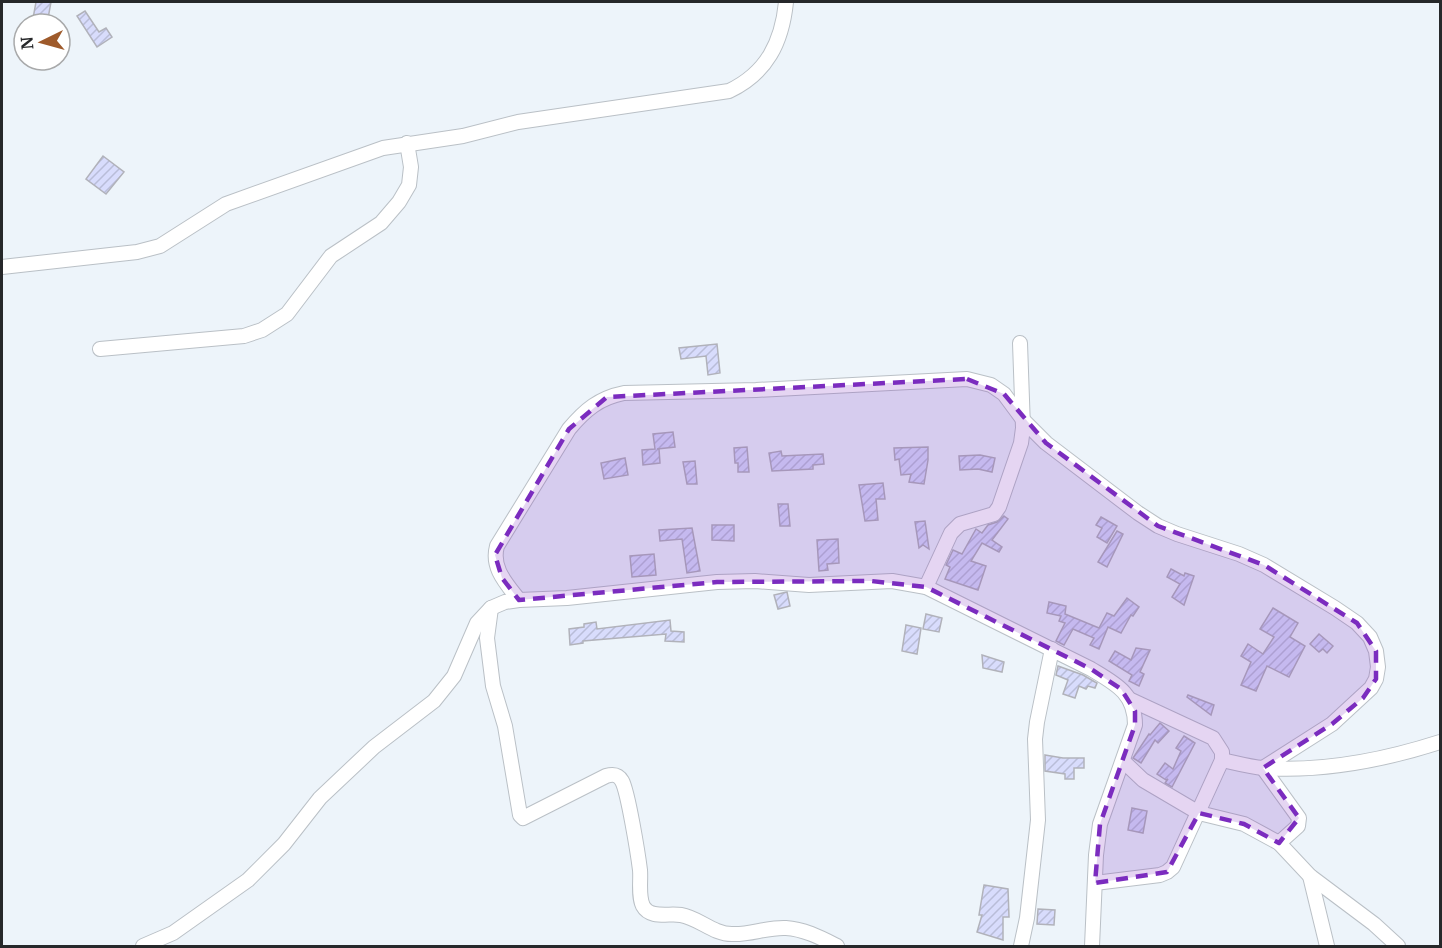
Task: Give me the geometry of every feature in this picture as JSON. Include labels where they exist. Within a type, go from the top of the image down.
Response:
[{"type":"street","points":[[2,267],[137,252],[160,246],[226,204],[383,148],[463,136],[518,122],[729,91],[746,84],[771,56],[780,34],[786,2]]},
{"type":"street","points":[[100,349],[244,336],[262,330],[287,314],[332,256],[381,223],[399,202],[409,185],[411,167],[407,143]]},
{"type":"street","points":[[926,587],[951,533],[960,524],[994,514],[999,507],[1021,443],[1024,421],[1020,343]]},
{"type":"street","points":[[519,600],[496,567],[497,546],[569,429],[588,409],[608,397],[624,393],[756,390],[967,379],[991,385],[1004,394],[1024,421],[1046,444],[1158,526],[1264,565],[1335,608],[1357,623],[1370,637],[1376,651],[1378,667],[1376,679],[1371,688],[1332,724],[1263,768]]},
{"type":"street","points":[[143,946],[173,933],[248,880],[284,844],[320,798],[374,747],[434,701],[454,676],[477,623],[491,608],[505,602],[519,600],[567,598],[717,582],[755,581],[809,585],[892,581],[926,587],[1113,682],[1129,699],[1135,711],[1135,725],[1100,824],[1092,946]]},
{"type":"street","points":[[491,608],[487,638],[493,686],[505,726],[520,815],[523,818],[606,776],[617,775],[622,781],[626,795],[640,869],[642,904],[646,910],[654,914],[681,915],[724,934],[786,928],[801,930],[837,946]]},
{"type":"street","points":[[1022,946],[1038,820],[1035,739],[1052,649]]},
{"type":"street","points":[[1095,883],[1160,875],[1173,867],[1222,760],[1222,752],[1213,738],[1129,699]]},
{"type":"street","points":[[1222,760],[1263,768],[1300,768],[1382,758],[1440,742]]},
{"type":"street","points":[[1123,761],[1143,780],[1199,813],[1244,824],[1279,843],[1310,876],[1374,924],[1398,946]]},
{"type":"street","points":[[1263,768],[1299,818],[1298,826],[1279,843]]},
{"type":"street","points":[[1310,876],[1327,946]]},
{"type":"highlighted area","points":[[967,379],[1004,394],[1046,443],[1158,526],[1264,565],[1357,623],[1376,651],[1376,679],[1363,698],[1332,724],[1263,768],[1299,818],[1279,843],[1244,824],[1199,813],[1167,872],[1095,883],[1100,824],[1135,725],[1135,711],[1121,689],[1091,669],[926,587],[871,581],[717,582],[519,600],[502,578],[495,555],[569,429],[607,397]]},
{"type":"building","points":[[36,2],[51,2],[49,12],[34,12]]},
{"type":"building","points":[[85,11],[99,32],[106,28],[112,37],[97,47],[77,16]]},
{"type":"building","points":[[103,156],[124,172],[106,194],[86,179]]},
{"type":"building","points":[[717,344],[720,373],[708,375],[706,356],[681,359],[679,348]]},
{"type":"building","points":[[673,432],[675,447],[657,449],[659,449],[660,463],[643,465],[642,450],[655,449],[653,434]]},
{"type":"building","points":[[747,447],[749,472],[738,472],[734,448]]},
{"type":"building","points":[[928,447],[924,484],[909,482],[911,474],[901,475],[899,459],[895,460],[894,448]]},
{"type":"building","points":[[781,451],[782,456],[823,454],[824,464],[813,465],[813,469],[772,471],[769,453]]},
{"type":"building","points":[[980,455],[995,458],[992,472],[978,469],[960,470],[959,456]]},
{"type":"building","points":[[625,458],[628,475],[604,479],[601,463]]},
{"type":"building","points":[[695,461],[697,484],[687,484],[683,462]]},
{"type":"building","points":[[883,483],[885,499],[876,499],[878,520],[865,521],[859,485]]},
{"type":"building","points":[[778,504],[788,504],[790,526],[780,526]]},
{"type":"building","points":[[1004,516],[1008,519],[992,540],[1002,547],[999,552],[982,543],[971,561],[986,566],[978,590],[945,579],[950,567],[946,565],[953,550],[962,554],[976,529],[982,533],[988,525]]},
{"type":"building","points":[[1101,517],[1117,526],[1107,543],[1097,537],[1102,528],[1096,525]]},
{"type":"building","points":[[925,521],[929,549],[923,545],[919,548],[915,522]]},
{"type":"building","points":[[712,525],[734,525],[734,541],[712,540]]},
{"type":"building","points":[[692,528],[700,571],[687,573],[682,539],[660,541],[659,530]]},
{"type":"building","points":[[1117,531],[1123,534],[1107,567],[1098,562]]},
{"type":"building","points":[[838,539],[839,563],[827,564],[828,570],[819,571],[817,540]]},
{"type":"building","points":[[654,554],[656,575],[632,577],[630,556]]},
{"type":"building","points":[[1171,569],[1184,576],[1185,573],[1194,576],[1184,605],[1172,597],[1180,584],[1167,577]]},
{"type":"building","points":[[787,592],[790,606],[778,609],[774,595]]},
{"type":"building","points":[[1127,598],[1139,607],[1133,616],[1131,615],[1121,633],[1108,627],[1099,649],[1090,645],[1094,638],[1073,629],[1064,645],[1056,641],[1065,623],[1059,621],[1061,616],[1047,613],[1049,602],[1066,606],[1065,614],[1099,628],[1107,613],[1114,616]]},
{"type":"building","points":[[1273,608],[1298,623],[1290,637],[1305,646],[1289,677],[1267,666],[1256,691],[1241,685],[1251,662],[1241,656],[1248,644],[1263,654],[1274,637],[1260,629]]},
{"type":"building","points":[[926,614],[942,618],[939,632],[923,629]]},
{"type":"building","points":[[670,620],[671,631],[684,632],[684,642],[665,641],[666,634],[583,641],[583,643],[570,645],[569,629],[584,627],[584,624],[596,622],[597,629]]},
{"type":"building","points":[[906,625],[921,628],[917,654],[902,651]]},
{"type":"building","points":[[1319,634],[1333,646],[1327,653],[1323,649],[1319,652],[1310,644]]},
{"type":"building","points":[[1136,648],[1150,650],[1140,672],[1144,674],[1139,686],[1129,681],[1132,675],[1109,661],[1115,651],[1131,660]]},
{"type":"building","points":[[982,655],[1004,662],[1002,672],[983,668]]},
{"type":"building","points":[[1058,666],[1097,683],[1095,688],[1088,686],[1086,689],[1079,686],[1075,698],[1063,694],[1068,680],[1056,675]]},
{"type":"building","points":[[1188,695],[1214,705],[1211,715],[1187,697]]},
{"type":"building","points":[[1160,723],[1169,731],[1158,743],[1155,740],[1141,763],[1133,758],[1149,734]]},
{"type":"building","points":[[1184,736],[1195,743],[1172,787],[1165,783],[1168,779],[1157,774],[1165,763],[1173,769],[1181,751],[1176,748]]},
{"type":"building","points":[[1045,755],[1084,758],[1084,768],[1074,768],[1074,779],[1065,779],[1065,774],[1045,771]]},
{"type":"building","points":[[1132,808],[1147,811],[1143,833],[1128,830]]},
{"type":"building","points":[[984,885],[1008,889],[1009,917],[1003,917],[1003,940],[977,932],[982,915],[979,915]]},
{"type":"building","points":[[1038,909],[1055,910],[1054,925],[1037,924]]}]
